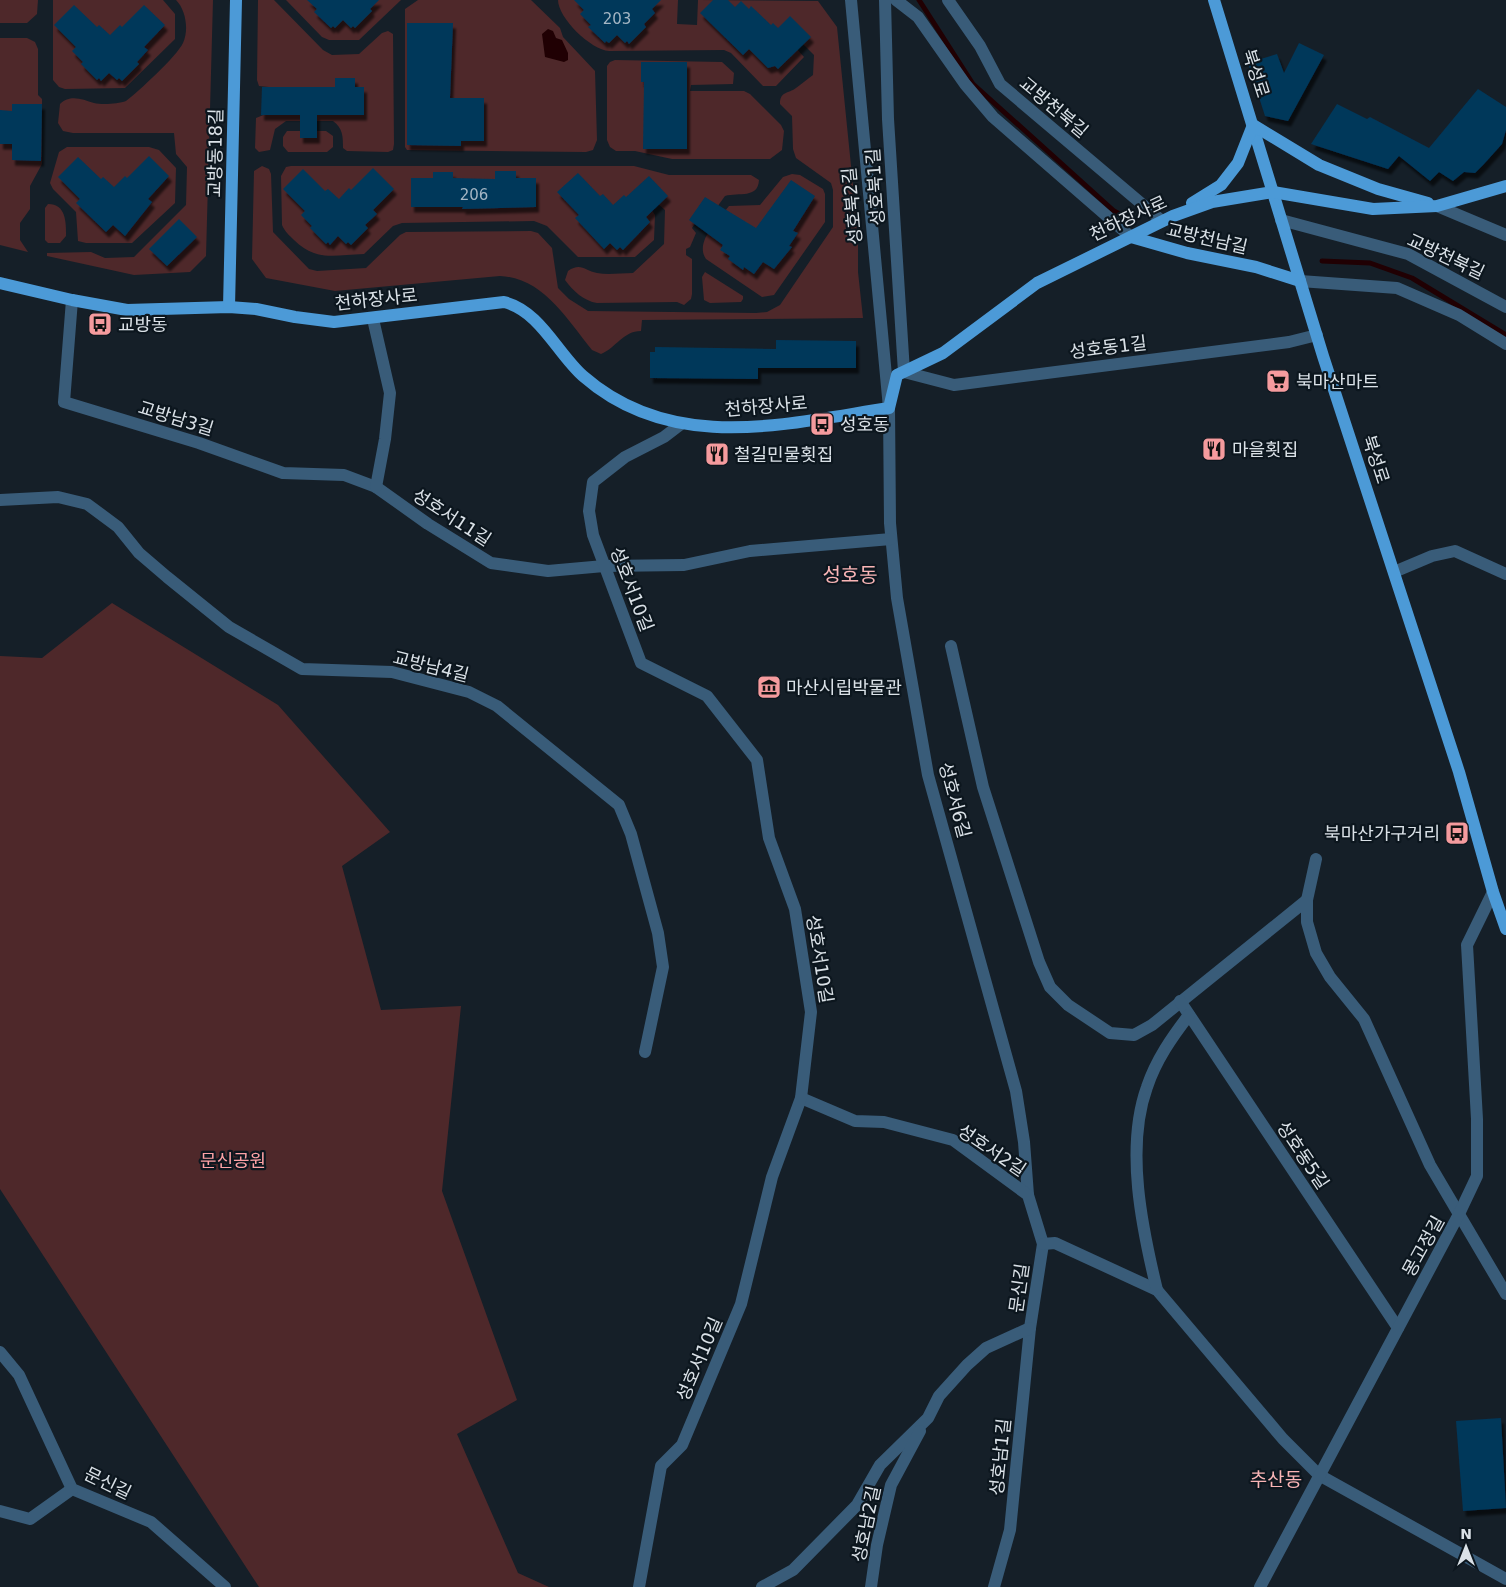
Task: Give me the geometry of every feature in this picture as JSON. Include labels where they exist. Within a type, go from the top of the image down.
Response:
[{"type":"main road","name":"교방동18길","points":[[229,307],[236,0]]},
{"type":"main road","name":"북성로","points":[[1214,0],[1317,335],[1460,772],[1493,892],[1506,929]]},
{"type":"main road","points":[[1167,218],[1221,185],[1238,162],[1254,125],[1319,165],[1378,189],[1437,206]]},
{"type":"main road","name":"천하장사로","points":[[904,372],[943,353],[1037,282],[1167,218],[1212,202],[1273,192],[1373,209],[1437,206],[1506,186]]},
{"type":"main road","name":"교방천남길","points":[[1131,237],[1187,253],[1256,267],[1300,281]]},
{"type":"main road","name":"천하장사로","points":[[0,283],[72,300],[127,310],[229,307],[265,310],[327,322],[373,319],[476,304],[504,302],[516,305],[528,313],[582,376],[628,406],[665,421],[681,424],[750,428],[889,408]]},
{"type":"main road","points":[[889,408],[897,375],[904,372]]},
{"type":"street","name":"성호북2길","points":[[851,0],[889,408]]},
{"type":"street","name":"성호북1길","points":[[885,0],[888,119],[904,372]]},
{"type":"street","name":"교방천남길","points":[[896,0],[918,17],[965,84],[993,117],[1131,237]]},
{"type":"street","name":"교방천북길","points":[[948,0],[980,46],[1000,84],[1167,218]]},
{"type":"street","points":[[1437,206],[1506,235]]},
{"type":"street","name":"교방천북길","points":[[1281,220],[1408,254],[1506,306]]},
{"type":"street","name":"교방천남길","points":[[1300,281],[1397,288],[1460,315],[1506,344]]},
{"type":"street","name":"교방남3길","points":[[72,300],[64,402],[199,443],[283,473],[344,475],[376,486]]},
{"type":"street","points":[[373,319],[390,393],[385,439],[376,486]]},
{"type":"street","name":"성호동1길","points":[[904,372],[954,384],[1288,342],[1317,335]]},
{"type":"street","name":"성호서6길","points":[[889,408],[888,488],[898,607],[928,774],[945,829],[981,972],[1016,1091],[1024,1142],[1028,1195]]},
{"type":"street","name":"성호서10길","points":[[639,1587],[661,1466],[682,1445],[742,1304],[772,1177],[801,1098],[811,1012],[795,909],[769,838],[757,760],[707,696],[641,663],[593,535],[589,511],[593,482],[625,457],[664,437],[681,424]]},
{"type":"street","name":"성호서11길","points":[[376,486],[428,524],[491,563],[548,571],[604,566],[684,566],[750,551],[891,538]]},
{"type":"street","name":"교방남4길","points":[[0,500],[58,497],[87,504],[118,527],[139,553],[166,577],[229,627],[302,669],[392,672],[469,692],[498,706],[614,802],[618,806],[631,834],[658,933],[663,967],[645,1052]]},
{"type":"street","points":[[1394,572],[1432,556],[1455,551],[1506,574]]},
{"type":"street","points":[[951,646],[983,787],[1039,962],[1050,987],[1068,1005],[1110,1033],[1134,1035],[1152,1025],[1307,900]]},
{"type":"street","points":[[1316,859],[1307,900],[1308,922],[1316,953],[1330,977],[1364,1019],[1430,1165],[1506,1294]]},
{"type":"street","name":"몽고정길","points":[[1260,1587],[1460,1214],[1477,1176],[1477,1119],[1467,944],[1493,892]]},
{"type":"street","name":"성호동5길","points":[[1180,1001],[1398,1328]]},
{"type":"street","points":[[1157,1290],[1146,1244],[1139,1183],[1137,1135],[1146,1087],[1168,1042],[1189,1015]]},
{"type":"street","name":"성호서2길","points":[[801,1098],[855,1121],[884,1122],[954,1140],[1028,1195],[1043,1244]]},
{"type":"street","name":"문신길","points":[[762,1587],[793,1570],[857,1506],[880,1465],[928,1418],[939,1396],[979,1354],[986,1348],[1030,1328],[1043,1244],[1055,1243],[1157,1290],[1283,1439],[1319,1475],[1506,1579]]},
{"type":"street","name":"성호남1길","points":[[994,1587],[1010,1530],[1030,1328]]},
{"type":"street","name":"문신길","points":[[0,1352],[19,1375],[72,1489],[151,1522],[225,1587]]},
{"type":"street","name":"성호남2길","points":[[871,1587],[877,1545],[891,1485],[928,1418]]},
{"type":"street","points":[[0,1511],[30,1519],[72,1489]]},
{"type":"green space","points":[[0,0],[38,0],[37,14],[27,23],[0,23]]},
{"type":"green space","points":[[53,0],[163,0],[175,14],[175,39],[125,88],[65,89],[59,87],[53,80]]},
{"type":"green space","points":[[176,0],[213,0],[206,256],[190,272],[134,275],[47,256],[47,253],[91,252],[105,258],[134,257],[186,205],[187,167],[176,154],[174,133],[73,133],[63,131],[58,123],[60,104],[64,101],[76,98],[106,104],[126,101],[165,65],[179,49],[185,38],[186,20]]},
{"type":"green space","points":[[258,0],[274,0],[323,50],[332,55],[359,54],[382,33],[388,31],[393,34],[393,150],[388,152],[347,151],[343,148],[341,130],[333,121],[286,121],[275,129],[270,150],[259,152],[255,148],[256,118],[266,114],[269,87],[259,86],[257,80]]},
{"type":"green space","points":[[286,0],[401,0],[359,40],[329,40],[322,37]]},
{"type":"green space","points":[[418,0],[531,0],[560,28],[563,37],[595,71],[597,140],[593,150],[586,152],[407,150],[405,147],[405,9]]},
{"type":"green space","points":[[558,0],[678,0],[677,24],[697,25],[698,0],[818,1],[837,27],[858,235],[858,272],[863,318],[642,320],[641,331],[629,334],[601,354],[592,350],[563,313],[541,292],[515,278],[500,276],[335,291],[266,278],[252,259],[254,171],[262,166],[269,169],[271,174],[273,232],[309,269],[317,271],[366,268],[400,235],[406,232],[531,231],[538,233],[552,248],[558,288],[569,299],[588,311],[756,313],[767,312],[780,305],[833,227],[833,190],[831,183],[796,158],[793,149],[792,116],[780,104],[783,95],[813,75],[814,55],[801,42],[795,47],[804,57],[776,86],[763,86],[731,53],[724,50],[609,51],[602,49],[585,39],[569,24],[559,7]]},
{"type":"green space","points":[[0,38],[27,38],[35,42],[38,49],[38,95],[42,99],[42,164],[30,186],[30,209],[20,223],[20,240],[28,252],[0,245]]},
{"type":"green space","points":[[615,60],[722,62],[734,73],[733,84],[691,85],[690,91],[744,91],[750,94],[781,125],[784,131],[782,150],[770,159],[672,159],[635,151],[616,151],[610,147],[607,140],[607,66]]},
{"type":"green space","points":[[287,131],[326,131],[333,136],[333,147],[327,152],[288,152],[283,146],[283,137]]},
{"type":"green space","points":[[67,147],[149,147],[159,150],[176,168],[175,203],[132,243],[86,243],[78,241],[76,212],[53,189],[50,183],[59,152]]},
{"type":"green space","points":[[634,166],[669,175],[751,175],[759,180],[755,190],[747,194],[725,196],[712,214],[705,209],[692,228],[696,233],[690,247],[686,249],[686,255],[692,259],[692,294],[691,299],[684,305],[677,302],[597,303],[583,298],[572,288],[565,280],[568,271],[572,268],[580,267],[601,274],[633,273],[664,244],[665,210],[657,203],[651,209],[655,215],[654,240],[635,257],[578,257],[547,226],[534,221],[402,223],[393,226],[364,254],[326,256],[310,252],[302,247],[284,230],[282,225],[281,176],[286,167]]},
{"type":"green space","points":[[792,174],[800,175],[823,189],[825,194],[825,222],[774,295],[762,297],[706,259],[703,245],[709,231],[729,206],[760,205],[783,177]]},
{"type":"green space","points":[[48,204],[58,207],[64,215],[66,236],[60,243],[48,243],[45,240],[45,208]]},
{"type":"green space","points":[[705,272],[743,296],[741,302],[710,303],[704,300],[702,277]]},
{"type":"green space","name":"문신공원","points":[[112,603],[278,705],[390,832],[342,866],[381,1010],[461,1006],[442,1191],[517,1400],[457,1434],[518,1573],[549,1587],[259,1587],[0,1189],[0,656],[42,658]]},
{"type":"shaded area","points":[[548,29],[553,31],[556,38],[562,40],[568,53],[568,60],[564,62],[545,57],[542,34]]},
{"type":"building","points":[[307,0],[379,0],[370,9],[372,11],[355,28],[353,26],[351,28],[343,20],[335,28],[333,26],[331,28],[314,12],[317,9]]},
{"type":"building","points":[[574,0],[661,0],[652,9],[655,13],[644,24],[646,27],[629,44],[627,41],[625,43],[617,35],[609,43],[606,41],[605,43],[588,27],[591,25],[580,14],[584,10]]},
{"type":"building","points":[[713,0],[728,0],[735,7],[741,1],[749,9],[751,6],[771,25],[773,23],[778,28],[790,16],[811,37],[778,69],[775,66],[768,68],[749,49],[743,55],[700,13]]},
{"type":"building","points":[[74,5],[97,27],[99,25],[110,35],[120,25],[122,27],[144,5],[165,25],[144,47],[148,50],[137,62],[139,64],[122,81],[119,78],[117,80],[109,73],[101,81],[99,78],[97,80],[81,64],[83,62],[72,51],[76,47],[54,25]]},
{"type":"building","points":[[407,23],[453,23],[450,98],[484,98],[484,141],[461,141],[461,146],[407,145]]},
{"type":"building","points":[[1299,43],[1324,55],[1288,121],[1265,116],[1248,63],[1277,54],[1284,73]]},
{"type":"building","points":[[641,62],[687,62],[687,149],[643,149],[644,82],[641,82]]},
{"type":"building","points":[[335,78],[355,78],[355,87],[364,87],[364,115],[317,115],[317,138],[300,138],[300,115],[261,115],[262,87],[335,87]]},
{"type":"building","points":[[1478,89],[1506,107],[1506,130],[1502,144],[1475,173],[1464,172],[1453,181],[1439,172],[1430,181],[1399,156],[1388,169],[1311,144],[1337,104],[1367,119],[1370,117],[1429,148]]},
{"type":"building","points":[[12,104],[42,104],[41,161],[12,160],[12,144],[0,144],[0,110],[12,111]]},
{"type":"building","points":[[149,156],[169,176],[148,199],[152,202],[125,236],[113,225],[106,232],[76,203],[80,199],[58,177],[78,157],[101,179],[103,177],[114,187],[125,176],[127,178]]},
{"type":"building","points":[[373,168],[394,189],[373,210],[377,214],[365,225],[368,228],[351,245],[348,242],[346,244],[338,236],[330,245],[328,242],[326,244],[310,228],[312,226],[301,215],[305,211],[283,189],[303,169],[325,191],[328,189],[339,199]]},
{"type":"building","points":[[495,171],[516,171],[516,178],[536,178],[536,207],[462,209],[463,207],[411,207],[411,178],[433,178],[433,172],[453,172],[453,178],[495,179]]},
{"type":"building","points":[[578,173],[600,196],[603,194],[613,205],[624,195],[626,197],[649,176],[668,196],[646,217],[650,222],[623,250],[620,247],[617,250],[610,243],[604,249],[575,218],[579,215],[557,192]]},
{"type":"building","points":[[791,180],[815,196],[793,231],[798,233],[789,246],[792,247],[774,269],[763,262],[754,274],[744,267],[743,270],[728,259],[730,256],[720,250],[723,245],[689,220],[705,197],[756,228]]},
{"type":"building","points":[[179,219],[197,237],[167,266],[149,249]]},
{"type":"building","points":[[776,340],[856,341],[856,368],[758,368],[758,379],[650,378],[650,352],[655,352],[655,347],[776,349]]},
{"type":"building","points":[[1501,1418],[1506,1508],[1463,1511],[1456,1421]]},
{"type":"waterway","points":[[919,0],[973,84],[1114,211],[1131,220]]},
{"type":"waterway","points":[[1322,261],[1370,263],[1412,278],[1506,335]]},
{"type":"place","name":"교방동","points":[[100,324]]},
{"type":"place","name":"북마산마트","points":[[1278,381]]},
{"type":"place","name":"성호동","points":[[822,424]]},
{"type":"place","name":"마을횟집","points":[[1214,449]]},
{"type":"place","name":"철길민물횟집","points":[[717,454]]},
{"type":"place","name":"마산시립박물관","points":[[769,687]]},
{"type":"place","name":"북마산가구거리","points":[[1457,833]]},
{"type":"district","name":"성호동","points":[[850,575]]},
{"type":"district","name":"추산동","points":[[1276,1479]]}]
